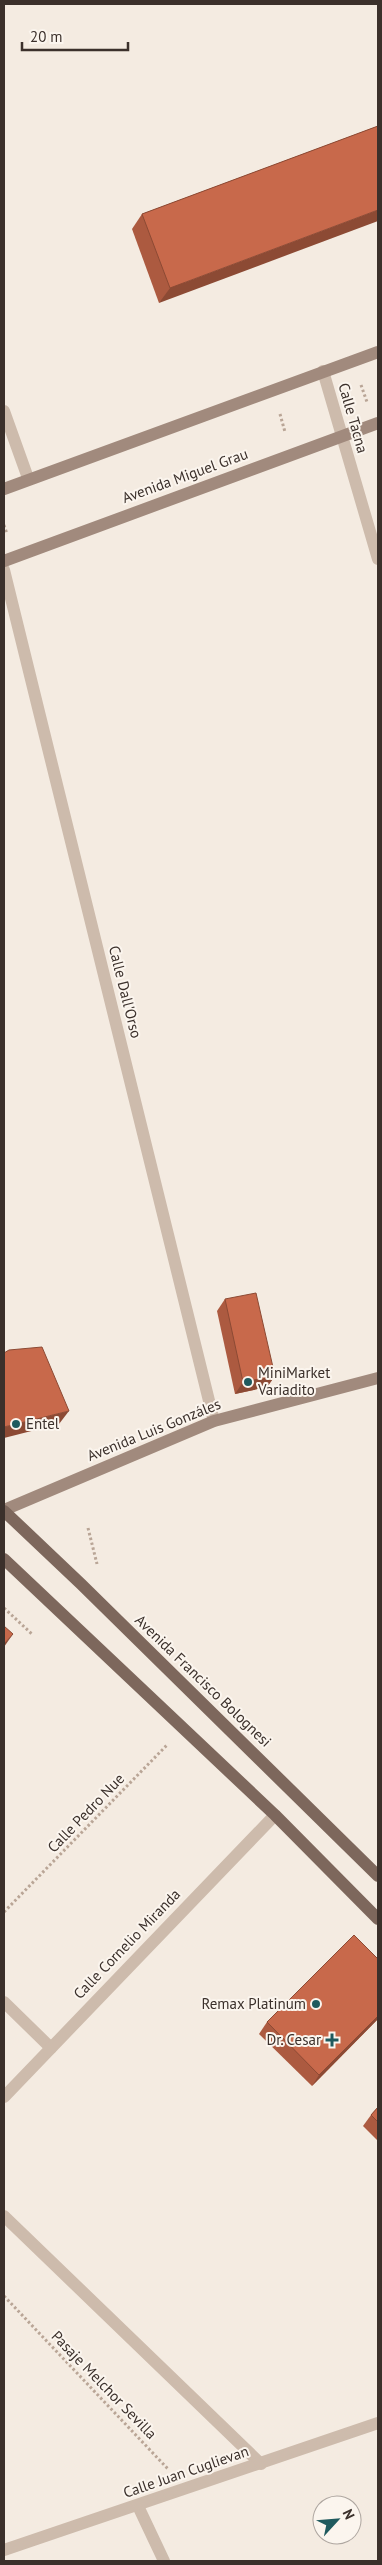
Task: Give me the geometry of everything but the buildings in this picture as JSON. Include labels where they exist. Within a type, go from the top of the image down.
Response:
[{"type":"main road","points":[[4,489],[28,478],[378,352]]},
{"type":"main road","name":"Avenida Miguel Grau","points":[[4,561],[376,424]]},
{"type":"main road","name":"Avenida Luis Gonzáles","points":[[4,1511],[214,1421],[378,1378]]},
{"type":"main road","name":"Avenida Francisco Bolognesi","points":[[4,1511],[81,1584],[378,1876]]},
{"type":"main road","points":[[4,1560],[275,1815],[378,1920]]},
{"type":"street","name":"Calle Tacna","points":[[323,371],[378,559]]},
{"type":"street","points":[[4,411],[28,478]]},
{"type":"street","name":"Calle Dall'Orso","points":[[4,570],[214,1421]]},
{"type":"street","name":"Calle Cornelio Miranda","points":[[4,2097],[275,1815]]},
{"type":"street","points":[[4,2002],[51,2048]]},
{"type":"street","points":[[4,2216],[261,2464]]},
{"type":"street","name":"Calle Juan Cuglievan","points":[[4,2550],[378,2423]]},
{"type":"street","points":[[138,2506],[164,2561]]},
{"type":"path","points":[[353,360],[376,424]]},
{"type":"path","points":[[272,389],[292,454]]},
{"type":"path","points":[[88,1528],[97,1566]]},
{"type":"path","points":[[4,1608],[33,1634]]},
{"type":"path","name":"Calle Pedro Nue","points":[[4,1912],[183,1728]]},
{"type":"path","name":"Pasaje Melchor Sevilla","points":[[4,2296],[188,2489]]},
{"type":"place","name":"MiniMarket Variadito","points":[[248,1382]]},
{"type":"place","name":"Entel","points":[[16,1424]]},
{"type":"place","name":"Remax Platinum","points":[[316,2004]]},
{"type":"place","name":"Dr. Cesar","points":[[332,2040]]}]
